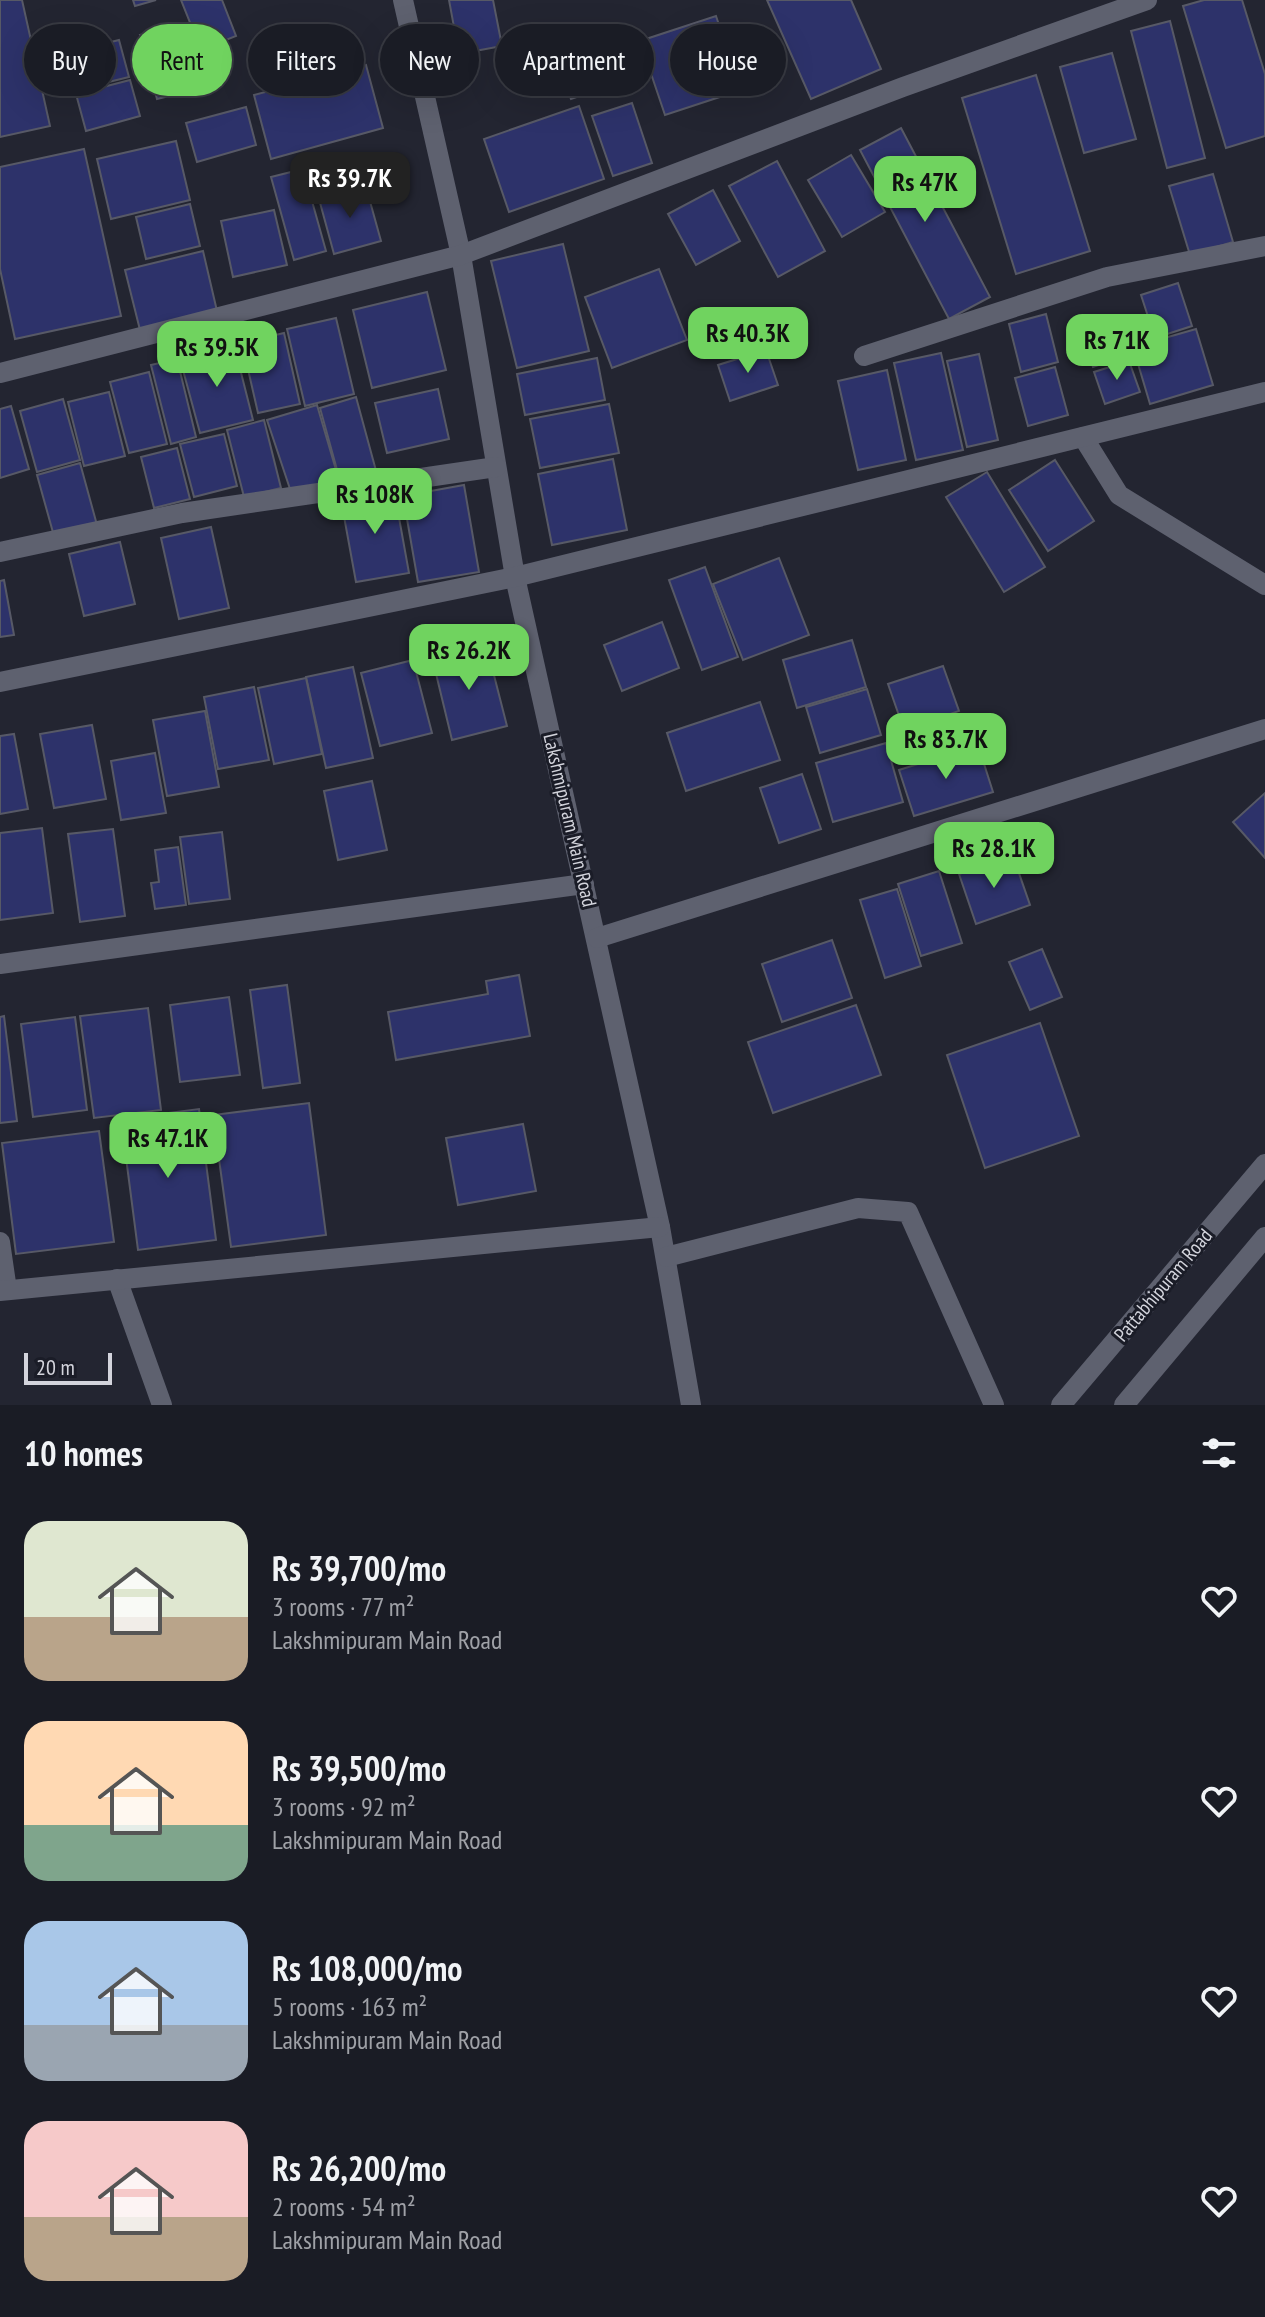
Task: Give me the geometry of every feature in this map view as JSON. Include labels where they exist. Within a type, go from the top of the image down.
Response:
[{"type":"street","name":"Lakshmipuram Main Road","points":[[403,0],[461,255],[515,577],[660,1227],[691,1405]]},
{"type":"street","points":[[0,373],[461,255],[903,87],[1147,0]]},
{"type":"street","points":[[864,356],[1107,277],[1265,246]]},
{"type":"street","points":[[0,682],[515,577],[1265,392]]},
{"type":"street","points":[[1083,437],[1119,495],[1265,585]]},
{"type":"street","points":[[0,552],[182,513],[496,467]]},
{"type":"street","points":[[597,938],[1265,729]]},
{"type":"street","points":[[0,964],[584,884]]},
{"type":"street","name":"Pattabhipuram Road","points":[[1061,1405],[1265,1164]]},
{"type":"street","points":[[666,1257],[858,1208],[908,1212],[994,1405]]},
{"type":"street","points":[[0,1242],[3,1290],[660,1227]]},
{"type":"street","points":[[1124,1405],[1265,1237]]},
{"type":"street","points":[[117,1279],[162,1405]]},
{"type":"building","points":[[0,0],[22,0],[27,24],[24,24],[24,96],[43,96],[50,126],[0,137]]},
{"type":"building","points":[[133,0],[156,0],[135,6]]},
{"type":"building","points":[[181,0],[222,0],[231,24],[191,24]]},
{"type":"building","points":[[449,0],[493,0],[498,24],[495,24],[495,47],[479,50],[479,24],[453,24]]},
{"type":"building","points":[[767,0],[851,0],[881,69],[811,99],[786,43],[786,24],[778,24]]},
{"type":"building","points":[[1204,0],[1242,0],[1265,74],[1265,136],[1226,148],[1183,6]]},
{"type":"building","points":[[716,16],[719,24],[692,24]]},
{"type":"building","points":[[1170,21],[1205,158],[1167,168],[1131,31]]},
{"type":"building","points":[[670,31],[670,96],[723,96],[665,115],[654,82],[654,36]]},
{"type":"building","points":[[119,40],[129,77],[116,80],[116,41]]},
{"type":"building","points":[[1112,53],[1136,139],[1084,153],[1060,67]]},
{"type":"building","points":[[364,66],[383,128],[271,159],[254,96],[364,96]]},
{"type":"building","points":[[1036,75],[1090,251],[1016,274],[962,98]]},
{"type":"building","points":[[130,80],[140,116],[86,131],[77,96],[116,96],[116,84]]},
{"type":"building","points":[[632,103],[652,163],[613,176],[592,116]]},
{"type":"building","points":[[579,106],[604,179],[509,212],[484,139]]},
{"type":"building","points":[[246,107],[256,145],[197,162],[186,123]]},
{"type":"building","points":[[901,128],[990,297],[949,319],[860,150]]},
{"type":"building","points":[[176,141],[190,200],[111,219],[97,159]]},
{"type":"building","points":[[84,149],[121,316],[15,339],[0,269],[0,167]]},
{"type":"building","points":[[851,155],[885,212],[842,237],[808,180]]},
{"type":"building","points":[[777,161],[825,251],[778,277],[729,186]]},
{"type":"building","points":[[303,169],[326,251],[294,260],[271,177]]},
{"type":"building","points":[[1213,174],[1233,242],[1190,255],[1169,186]]},
{"type":"building","points":[[366,187],[381,241],[334,254],[319,199]]},
{"type":"building","points":[[713,190],[740,241],[696,265],[668,214]]},
{"type":"building","points":[[190,204],[200,246],[146,259],[136,217]]},
{"type":"building","points":[[274,210],[287,265],[233,277],[221,221]]},
{"type":"building","points":[[563,244],[589,351],[517,368],[491,261]]},
{"type":"building","points":[[203,251],[217,311],[140,330],[125,270]]},
{"type":"building","points":[[659,269],[687,340],[612,368],[585,297]]},
{"type":"building","points":[[1178,283],[1192,326],[1155,338],[1141,295]]},
{"type":"building","points":[[427,292],[446,370],[372,388],[353,310]]},
{"type":"building","points":[[1046,314],[1058,362],[1021,372],[1009,324]]},
{"type":"building","points":[[336,318],[354,394],[305,406],[287,329]]},
{"type":"building","points":[[1113,321],[1125,356],[1093,367],[1081,332]]},
{"type":"building","points":[[1196,329],[1213,385],[1150,404],[1133,347]]},
{"type":"building","points":[[284,333],[300,404],[258,413],[242,343]]},
{"type":"building","points":[[234,345],[253,420],[200,433],[180,359]]},
{"type":"building","points":[[766,350],[778,385],[730,401],[718,365]]},
{"type":"building","points":[[941,353],[963,450],[916,460],[894,363]]},
{"type":"building","points":[[979,354],[998,440],[967,447],[947,361]]},
{"type":"building","points":[[597,358],[605,400],[525,415],[517,374]]},
{"type":"building","points":[[177,359],[196,437],[171,444],[151,365]]},
{"type":"building","points":[[1129,361],[1140,392],[1105,404],[1094,372]]},
{"type":"building","points":[[1055,367],[1068,415],[1028,426],[1015,378]]},
{"type":"building","points":[[887,370],[906,460],[858,470],[838,381]]},
{"type":"building","points":[[149,372],[167,444],[129,453],[110,382]]},
{"type":"building","points":[[438,389],[449,439],[387,453],[375,403]]},
{"type":"building","points":[[109,392],[125,456],[84,466],[68,402]]},
{"type":"building","points":[[356,397],[378,478],[342,488],[320,408]]},
{"type":"building","points":[[63,399],[80,460],[37,472],[20,411]]},
{"type":"building","points":[[609,404],[619,453],[540,468],[530,419]]},
{"type":"building","points":[[317,405],[341,487],[291,492],[267,420]]},
{"type":"building","points":[[11,406],[29,469],[0,478],[0,409]]},
{"type":"building","points":[[264,420],[281,488],[244,497],[227,430]]},
{"type":"building","points":[[224,434],[237,486],[194,497],[180,444]]},
{"type":"building","points":[[177,448],[190,499],[154,508],[141,457]]},
{"type":"building","points":[[613,459],[627,530],[552,545],[538,474]]},
{"type":"building","points":[[1055,460],[1094,521],[1048,551],[1009,490]]},
{"type":"building","points":[[80,463],[97,525],[54,536],[37,475]]},
{"type":"building","points":[[987,472],[1045,567],[1004,592],[946,497]]},
{"type":"building","points":[[464,485],[479,572],[418,582],[403,496]]},
{"type":"building","points":[[394,490],[409,573],[356,582],[341,500]]},
{"type":"building","points":[[211,527],[229,608],[179,619],[161,538]]},
{"type":"building","points":[[120,542],[135,604],[84,616],[69,554]]},
{"type":"building","points":[[779,558],[809,635],[743,660],[713,584]]},
{"type":"building","points":[[705,567],[738,657],[702,670],[669,580]]},
{"type":"building","points":[[4,580],[14,635],[0,637],[0,581]]},
{"type":"building","points":[[662,622],[679,668],[622,691],[604,645]]},
{"type":"building","points":[[852,640],[866,687],[797,708],[783,660]]},
{"type":"building","points":[[486,644],[507,726],[452,740],[432,657]]},
{"type":"building","points":[[413,660],[432,733],[380,746],[361,673]]},
{"type":"building","points":[[943,666],[959,711],[904,730],[888,684]]},
{"type":"building","points":[[353,667],[373,758],[326,768],[306,677]]},
{"type":"building","points":[[306,678],[322,754],[274,764],[258,688]]},
{"type":"building","points":[[254,687],[269,760],[218,769],[204,697]]},
{"type":"building","points":[[867,689],[881,735],[820,753],[806,707]]},
{"type":"building","points":[[760,702],[780,760],[686,791],[667,733]]},
{"type":"building","points":[[205,711],[219,787],[167,796],[153,720]]},
{"type":"building","points":[[92,725],[106,799],[54,808],[40,734]]},
{"type":"building","points":[[14,734],[28,809],[0,814],[0,736]]},
{"type":"building","points":[[886,743],[903,802],[833,822],[816,763]]},
{"type":"building","points":[[978,745],[993,792],[914,816],[899,770]]},
{"type":"building","points":[[155,753],[166,813],[121,820],[111,761]]},
{"type":"building","points":[[802,774],[821,829],[779,843],[760,788]]},
{"type":"building","points":[[372,781],[387,850],[338,860],[324,791]]},
{"type":"building","points":[[1265,793],[1265,858],[1233,822]]},
{"type":"building","points":[[42,828],[53,913],[0,920],[0,833]]},
{"type":"building","points":[[113,829],[125,916],[80,922],[68,834]]},
{"type":"building","points":[[222,832],[230,899],[189,904],[180,837]]},
{"type":"building","points":[[178,847],[186,905],[155,909],[151,883],[159,882],[155,850]]},
{"type":"building","points":[[1013,856],[1030,905],[976,924],[959,874]]},
{"type":"building","points":[[939,871],[962,943],[921,956],[898,884]]},
{"type":"building","points":[[897,889],[921,966],[885,978],[860,900]]},
{"type":"building","points":[[832,940],[852,998],[782,1022],[762,964]]},
{"type":"building","points":[[1042,949],[1062,997],[1030,1010],[1009,962]]},
{"type":"building","points":[[519,975],[530,1036],[396,1060],[388,1012],[488,994],[486,981]]},
{"type":"building","points":[[287,985],[300,1083],[263,1088],[250,990]]},
{"type":"building","points":[[229,997],[240,1075],[180,1082],[170,1005]]},
{"type":"building","points":[[856,1005],[881,1075],[773,1113],[748,1042]]},
{"type":"building","points":[[148,1008],[161,1110],[94,1118],[80,1016]]},
{"type":"building","points":[[4,1016],[17,1121],[0,1123],[0,1017]]},
{"type":"building","points":[[75,1017],[87,1110],[33,1117],[21,1024]]},
{"type":"building","points":[[1040,1023],[1079,1136],[985,1168],[947,1055]]},
{"type":"building","points":[[309,1103],[326,1235],[231,1247],[213,1115]]},
{"type":"building","points":[[199,1109],[216,1240],[138,1250],[121,1119]]},
{"type":"building","points":[[523,1124],[536,1191],[458,1205],[446,1138]]},
{"type":"building","points":[[99,1131],[114,1242],[16,1254],[2,1143]]}]
